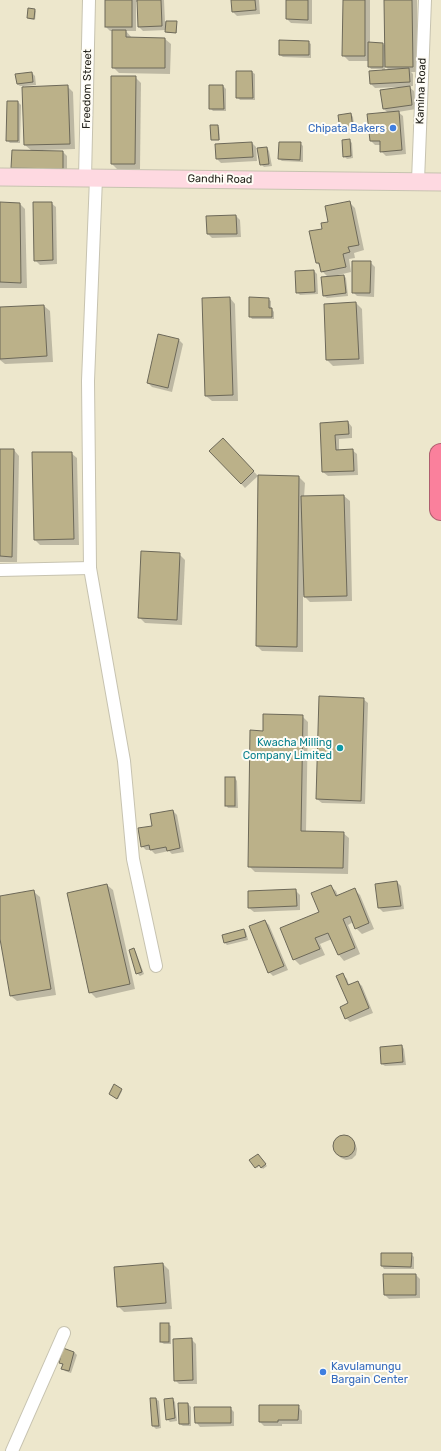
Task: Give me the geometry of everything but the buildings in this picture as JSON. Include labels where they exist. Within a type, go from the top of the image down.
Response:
[{"type":"highway","points":[[441,455],[441,509]]},
{"type":"street","name":"Freedom Street","points":[[89,0],[91,178],[88,382],[90,568],[124,761],[133,859],[156,966]]},
{"type":"street","name":"Kamina Road","points":[[418,182],[425,0]]},
{"type":"street","name":"Gandhi Road","points":[[0,177],[441,182]]},
{"type":"street","points":[[0,570],[90,568]]},
{"type":"street","points":[[12,1451],[64,1333]]},
{"type":"shaded area","points":[[0,0],[441,0],[441,1451],[0,1451]]},
{"type":"place","name":"Chipata Bakers","points":[[393,128]]},
{"type":"place","name":"Kwacha Milling Company Limited","points":[[340,748]]},
{"type":"place","name":"Kavulamungu Bargain Center","points":[[323,1372]]}]
